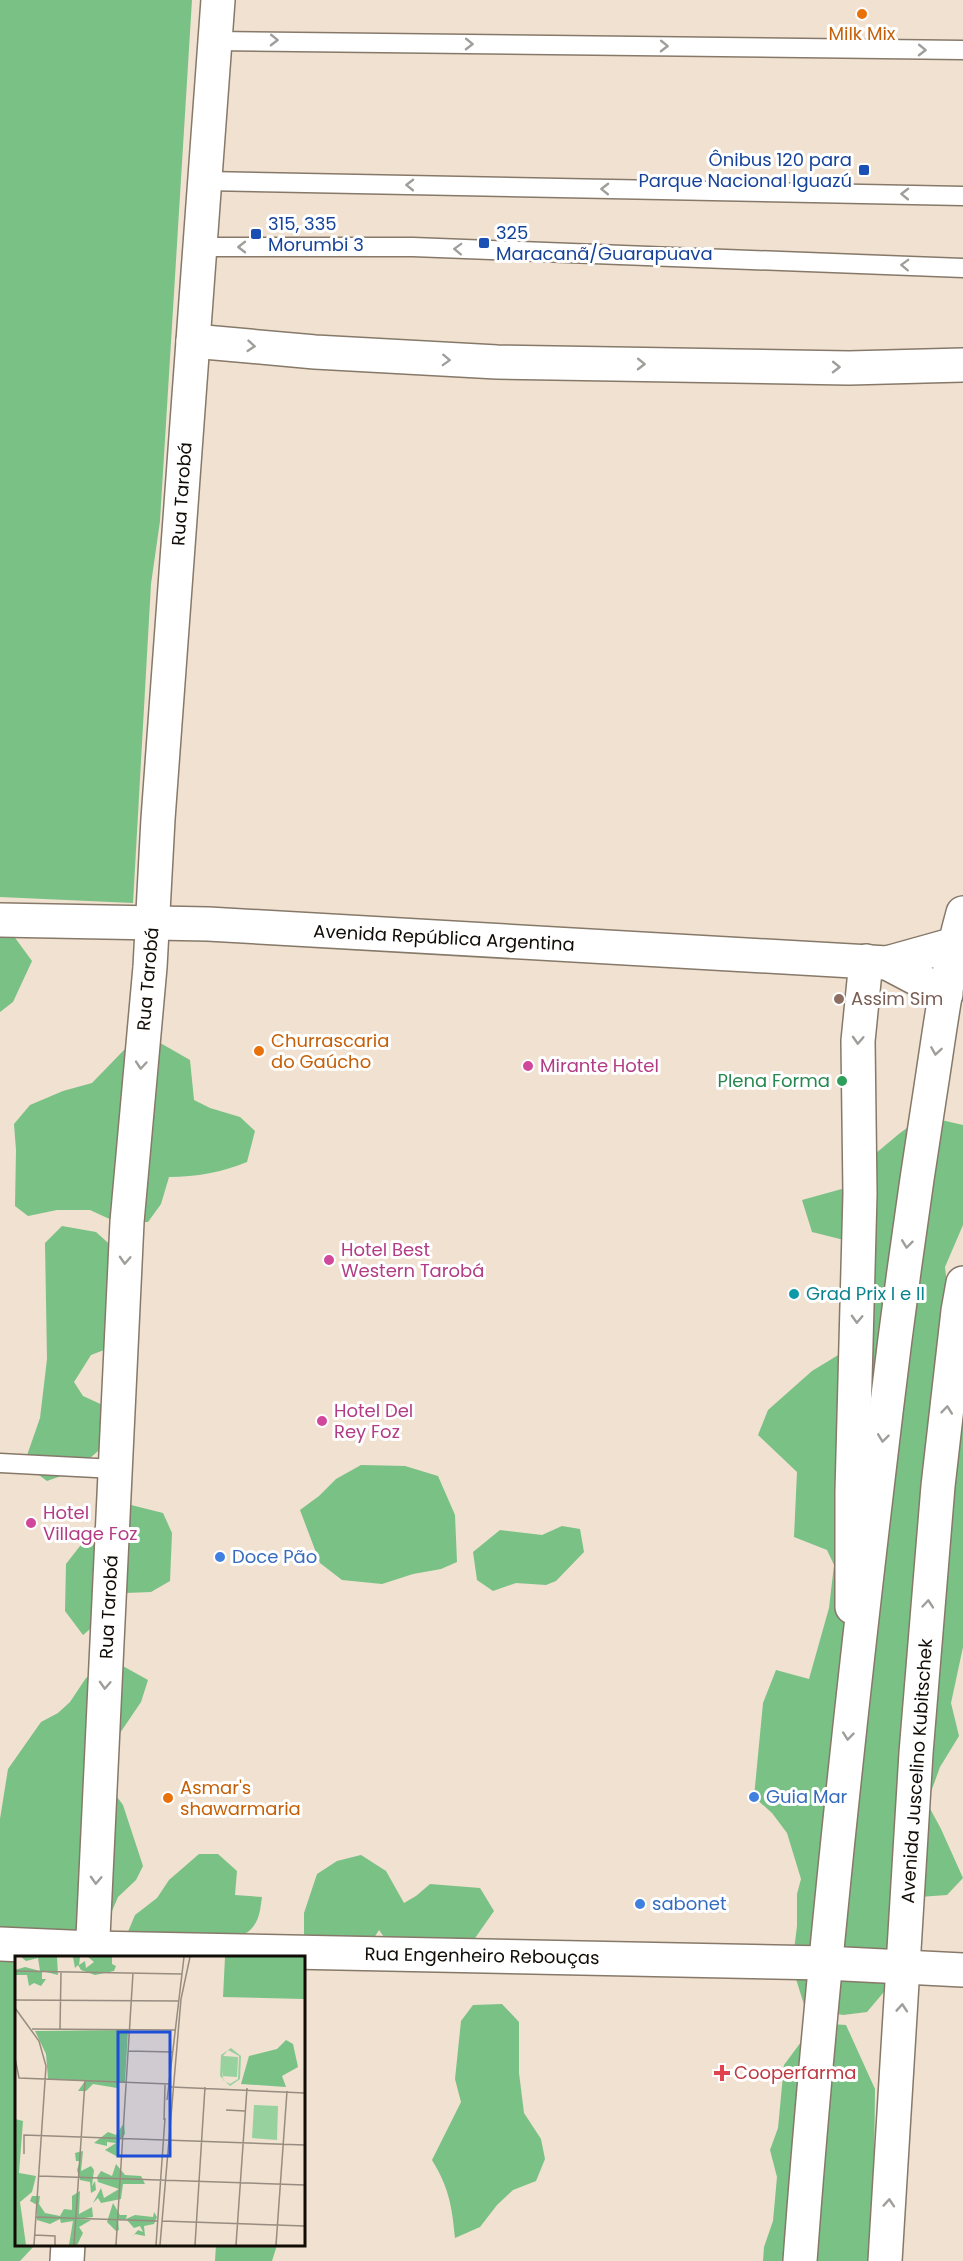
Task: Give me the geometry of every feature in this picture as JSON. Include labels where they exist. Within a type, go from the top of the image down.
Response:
[{"type":"street","name":"Rua Tarobá","points":[[92,1953],[127,1222],[153,923],[158,819],[218,0]]},
{"type":"street","points":[[193,341],[315,352],[497,362],[849,368],[963,365]]},
{"type":"street","points":[[800,2261],[816,2053],[851,1699],[908,1230],[954,995],[963,913]]},
{"type":"street","name":"Avenida República Argentina","points":[[0,920],[220,925],[876,962],[959,944]]},
{"type":"street","points":[[851,1699],[852,1492],[860,1194],[858,1041],[876,962]]},
{"type":"street","name":"Avenida República Argentina","points":[[876,962],[954,995]]},
{"type":"street","name":"Avenida Juscelino Kubitschek","points":[[885,2261],[905,1968],[916,1753],[938,1486],[963,1283]]},
{"type":"street","name":"Rua Engenheiro Rebouças","points":[[0,1944],[92,1953],[292,1956]]},
{"type":"street","name":"Rua Engenheiro Rebouças","points":[[304,1956],[825,1964],[963,1970]]},
{"type":"street","points":[[67,2261],[68,2246]]},
{"type":"lane","points":[[216,41],[963,50]]},
{"type":"lane","points":[[205,181],[963,196]]},
{"type":"lane","points":[[201,247],[413,247],[963,268]]},
{"type":"lane","points":[[0,1463],[115,1469]]},
{"type":"green space","points":[[0,0],[192,0],[160,521],[151,584],[133,903],[0,897]]},
{"type":"green space","points":[[0,920],[32,961],[13,1002],[0,1012]]},
{"type":"green space","points":[[148,1036],[190,1060],[194,1100],[210,1108],[240,1117],[255,1131],[247,1162],[209,1173],[169,1177],[161,1204],[148,1222],[116,1222],[90,1210],[57,1210],[28,1216],[15,1206],[14,1124],[30,1105],[63,1091],[92,1083],[124,1050]]},
{"type":"green space","points":[[924,1116],[963,1125],[963,1225],[945,1267],[950,1310],[963,1334],[963,1647],[951,1703],[959,1736],[940,1767],[927,1803],[963,1878],[947,1895],[919,1897],[894,1980],[867,2012],[843,2015],[805,2008],[792,1966],[797,1926],[797,1894],[801,1879],[787,1833],[772,1813],[754,1797],[763,1703],[776,1670],[809,1679],[829,1608],[834,1565],[827,1550],[794,1537],[797,1472],[758,1435],[768,1410],[812,1371],[853,1346],[852,1242],[812,1232],[802,1200],[849,1187],[851,1174]]},
{"type":"green space","points":[[62,1226],[96,1232],[116,1250],[117,1345],[91,1355],[74,1382],[83,1396],[107,1407],[113,1434],[75,1471],[47,1481],[24,1464],[40,1418],[47,1359],[45,1243]]},
{"type":"green space","points":[[361,1465],[405,1466],[438,1476],[455,1515],[457,1562],[441,1569],[413,1574],[382,1584],[342,1580],[320,1563],[300,1510],[336,1479]]},
{"type":"green space","points":[[131,1505],[163,1513],[172,1533],[170,1581],[151,1592],[125,1593],[107,1615],[83,1635],[65,1611],[66,1564],[107,1516]]},
{"type":"green space","points":[[562,1526],[580,1529],[584,1552],[556,1581],[546,1585],[516,1583],[493,1591],[477,1580],[473,1552],[500,1530],[542,1535]]},
{"type":"green space","points":[[121,1665],[148,1680],[141,1702],[118,1736],[106,1782],[123,1805],[143,1866],[136,1880],[118,1897],[106,1925],[21,1956],[15,1956],[15,2246],[34,2246],[20,2261],[0,2261],[0,1819],[8,1769],[41,1722],[58,1713],[70,1702],[86,1678],[96,1672]]},
{"type":"green space","points":[[199,1854],[218,1854],[237,1871],[235,1895],[262,1897],[259,1915],[253,1927],[241,1935],[228,1937],[127,1934],[135,1915],[157,1898],[169,1880]]},
{"type":"green space","points":[[361,1855],[386,1871],[404,1903],[430,1884],[480,1888],[494,1911],[473,1941],[389,1944],[379,1930],[367,1949],[304,1941],[304,1913],[317,1874],[337,1861]]},
{"type":"green space","points":[[502,2004],[519,2022],[519,2073],[524,2113],[541,2139],[545,2159],[536,2181],[513,2190],[497,2205],[480,2227],[455,2238],[449,2198],[432,2160],[461,2102],[455,2079],[461,2021],[473,2005]]},
{"type":"green space","points":[[815,2023],[846,2025],[875,2089],[873,2261],[763,2261],[764,2247],[773,2221],[777,2177],[770,2150],[778,2128],[784,2065]]},
{"type":"green space","points":[[216,2246],[277,2246],[272,2261],[215,2261]]},
{"type":"place","name":"Milk Mix","points":[[862,14]]},
{"type":"place","name":"Ônibus 120 para Parque Nacional Iguazú","points":[[864,170]]},
{"type":"place","name":"315, 335 Morumbi 3","points":[[256,234]]},
{"type":"place","name":"325 Maracanã/Guarapuava","points":[[484,243]]},
{"type":"place","name":"Assim Sim","points":[[839,999]]},
{"type":"place","name":"Churrascaria do Gaúcho","points":[[259,1051]]},
{"type":"place","name":"Mirante Hotel","points":[[528,1066]]},
{"type":"place","name":"Plena Forma","points":[[842,1081]]},
{"type":"place","name":"Hotel Best Western Tarobá","points":[[329,1260]]},
{"type":"place","name":"Grad Prix I e II","points":[[794,1294]]},
{"type":"place","name":"Hotel Del Rey Foz","points":[[322,1421]]},
{"type":"place","name":"Hotel Village Foz","points":[[31,1523]]},
{"type":"place","name":"Doce Pão","points":[[220,1557]]},
{"type":"place","name":"Guia Mar","points":[[754,1797]]},
{"type":"place","name":"Asmar's shawarmaria","points":[[168,1798]]},
{"type":"place","name":"sabonet","points":[[640,1904]]},
{"type":"place","name":"Cooperfarma","points":[[722,2073]]}]
